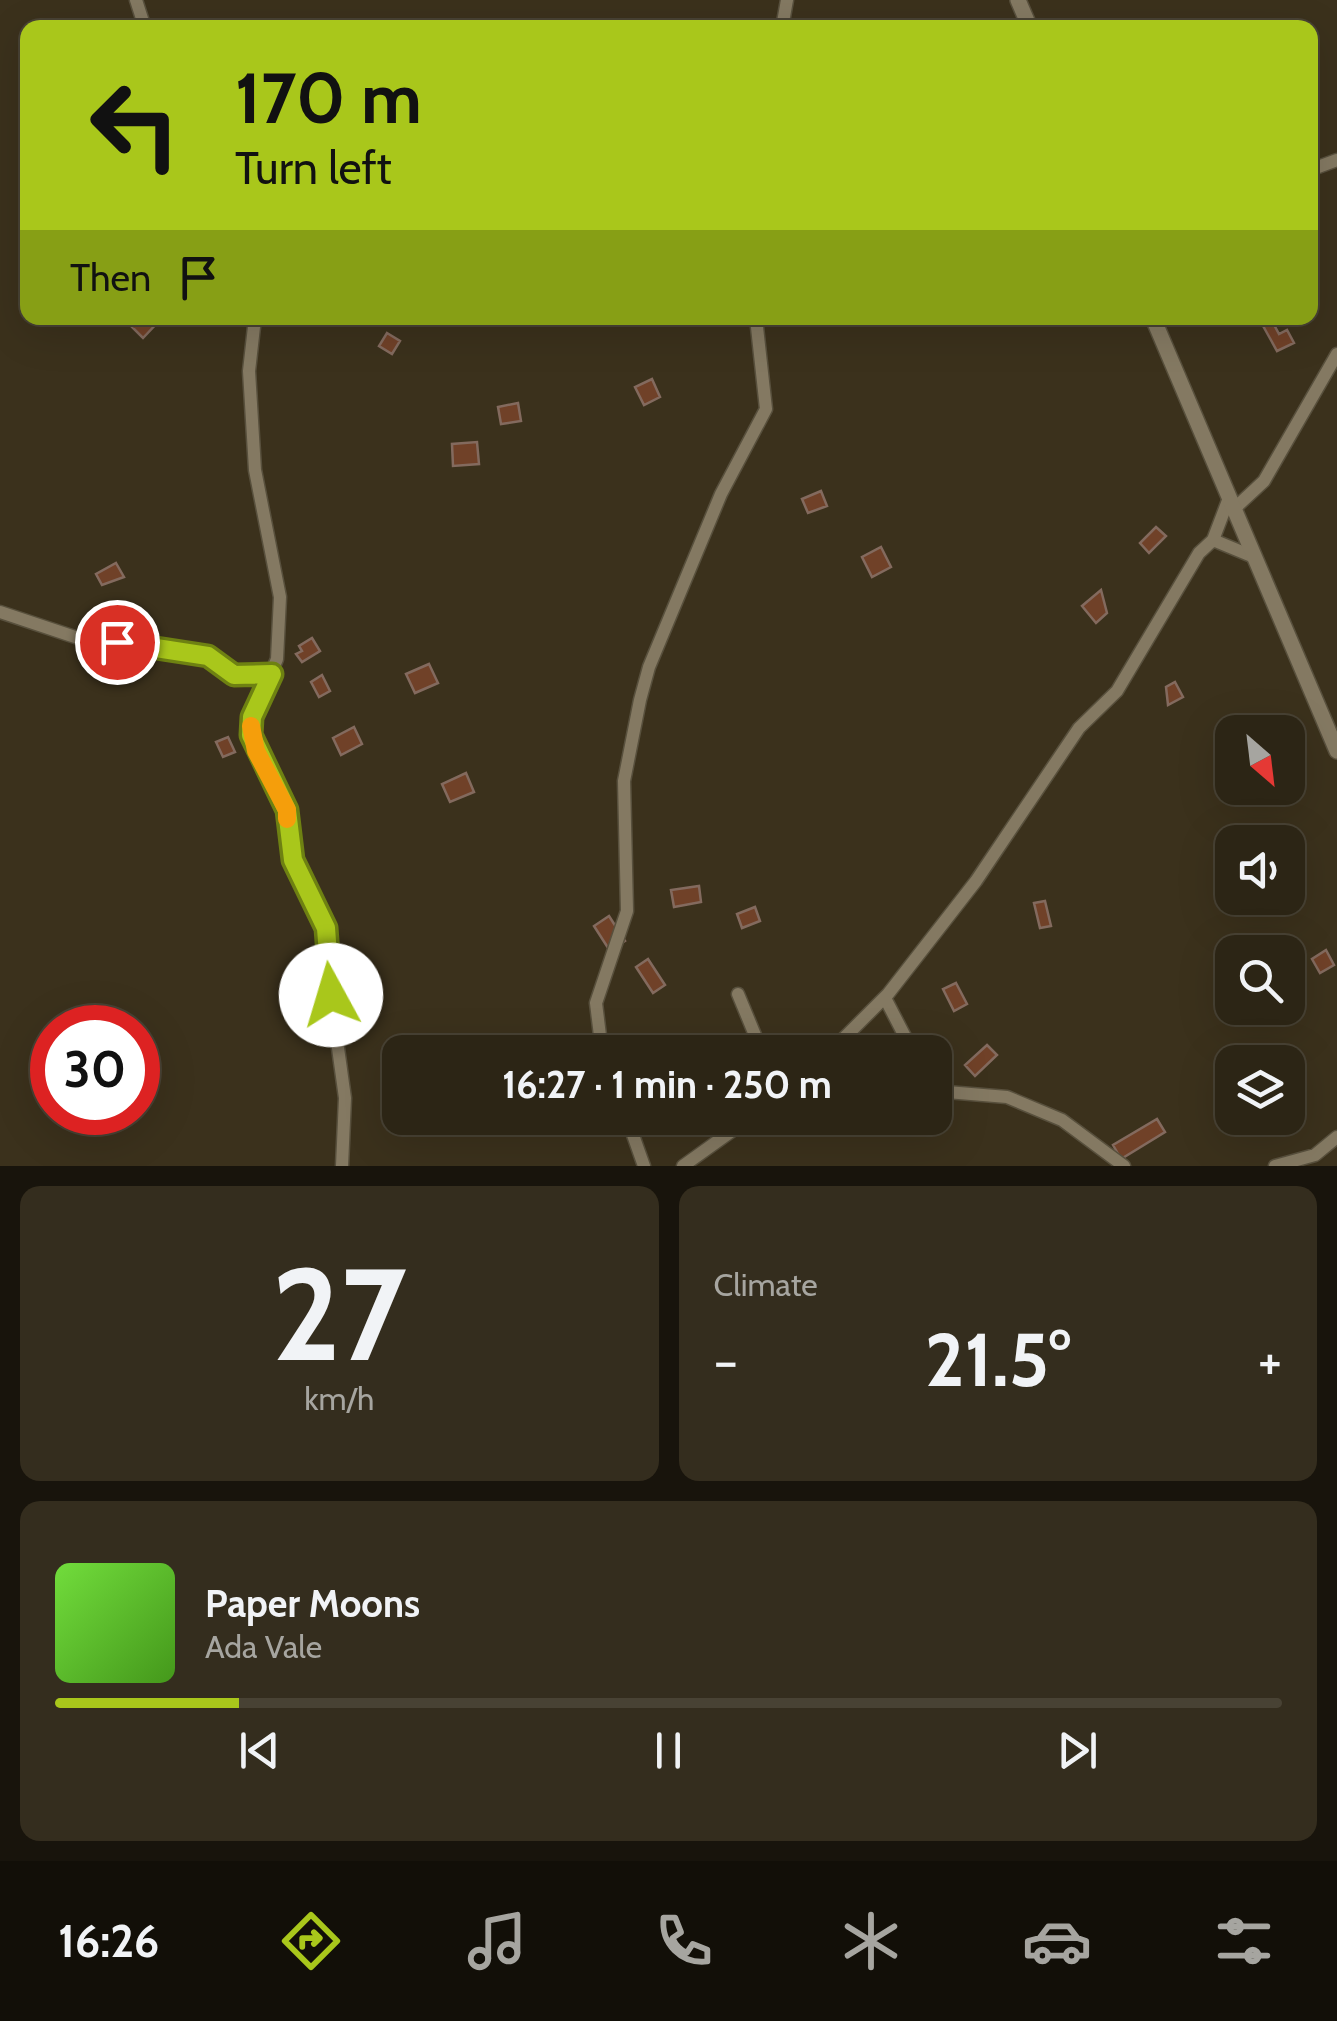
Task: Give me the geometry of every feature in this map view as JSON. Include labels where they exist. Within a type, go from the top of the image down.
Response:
[{"type":"street","points":[[253,325],[249,372],[255,470],[280,597],[272,674],[252,717],[251,735],[287,810],[293,860],[326,928],[325,956],[345,1098],[342,1166]]},
{"type":"street","points":[[600,1035],[596,1003],[627,910],[624,781],[640,700],[649,667],[721,494],[766,409],[757,325]]},
{"type":"street","points":[[1156,325],[1337,751]]},
{"type":"street","points":[[847,1035],[884,998],[976,880],[1079,728],[1116,690],[1199,553],[1213,540],[1232,503],[1264,481],[1337,354]]},
{"type":"street","points":[[1213,540],[1254,556]]},
{"type":"street","points":[[0,612],[84,640],[198,654],[234,675],[272,674]]},
{"type":"street","points":[[738,994],[755,1035]]},
{"type":"street","points":[[884,998],[904,1035]]},
{"type":"street","points":[[952,1092],[1007,1097],[1062,1120],[1124,1166]]},
{"type":"street","points":[[633,1135],[644,1166]]},
{"type":"street","points":[[683,1166],[726,1135]]},
{"type":"street","points":[[1275,1166],[1315,1155],[1337,1136]]},
{"type":"building","points":[[134,325],[155,325],[143,338]]},
{"type":"building","points":[[1263,325],[1274,325],[1279,334],[1287,330],[1294,343],[1277,351]]},
{"type":"building","points":[[387,333],[400,341],[392,354],[379,346]]},
{"type":"building","points":[[652,379],[660,397],[644,405],[635,387]]},
{"type":"building","points":[[518,403],[521,421],[501,424],[498,407]]},
{"type":"building","points":[[477,442],[479,464],[453,466],[452,444]]},
{"type":"building","points":[[821,491],[827,506],[808,513],[802,499]]},
{"type":"building","points":[[1156,527],[1166,536],[1149,553],[1140,543]]},
{"type":"building","points":[[881,547],[891,567],[872,577],[862,557]]},
{"type":"building","points":[[116,563],[124,577],[102,585],[96,574]]},
{"type":"building","points":[[1101,590],[1107,613],[1096,623],[1082,606]]},
{"type":"building","points":[[312,638],[320,651],[302,662],[296,654],[302,651],[299,646]]},
{"type":"building","points":[[429,664],[438,683],[415,693],[406,674]]},
{"type":"building","points":[[322,675],[330,691],[319,697],[311,682]]},
{"type":"building","points":[[1175,682],[1183,697],[1168,705],[1166,687]]},
{"type":"building","points":[[354,727],[362,744],[341,755],[333,738]]},
{"type":"building","points":[[228,737],[235,752],[223,757],[216,742]]},
{"type":"building","points":[[466,773],[474,792],[450,802],[442,784]]},
{"type":"building","points":[[699,886],[701,902],[674,907],[671,890]]},
{"type":"building","points":[[1045,901],[1051,926],[1040,928],[1034,903]]},
{"type":"building","points":[[755,907],[760,921],[742,928],[737,914]]},
{"type":"building","points":[[609,916],[625,941],[610,951],[594,926]]},
{"type":"building","points":[[1326,950],[1334,965],[1320,973],[1312,959]]},
{"type":"building","points":[[648,959],[665,985],[653,993],[636,967]]},
{"type":"building","points":[[956,983],[967,1004],[954,1011],[943,989]]},
{"type":"building","points":[[987,1045],[997,1055],[975,1076],[965,1065]]},
{"type":"building","points":[[1157,1119],[1165,1132],[1121,1159],[1113,1145]]},
{"type":"slow traffic","points":[[251,726],[256,751],[281,796],[287,819]]},
{"type":"route","points":[[117,642],[208,656],[234,675],[272,674],[252,717],[251,735],[287,810],[287,837],[293,860],[326,928],[325,956],[331,995]]}]
